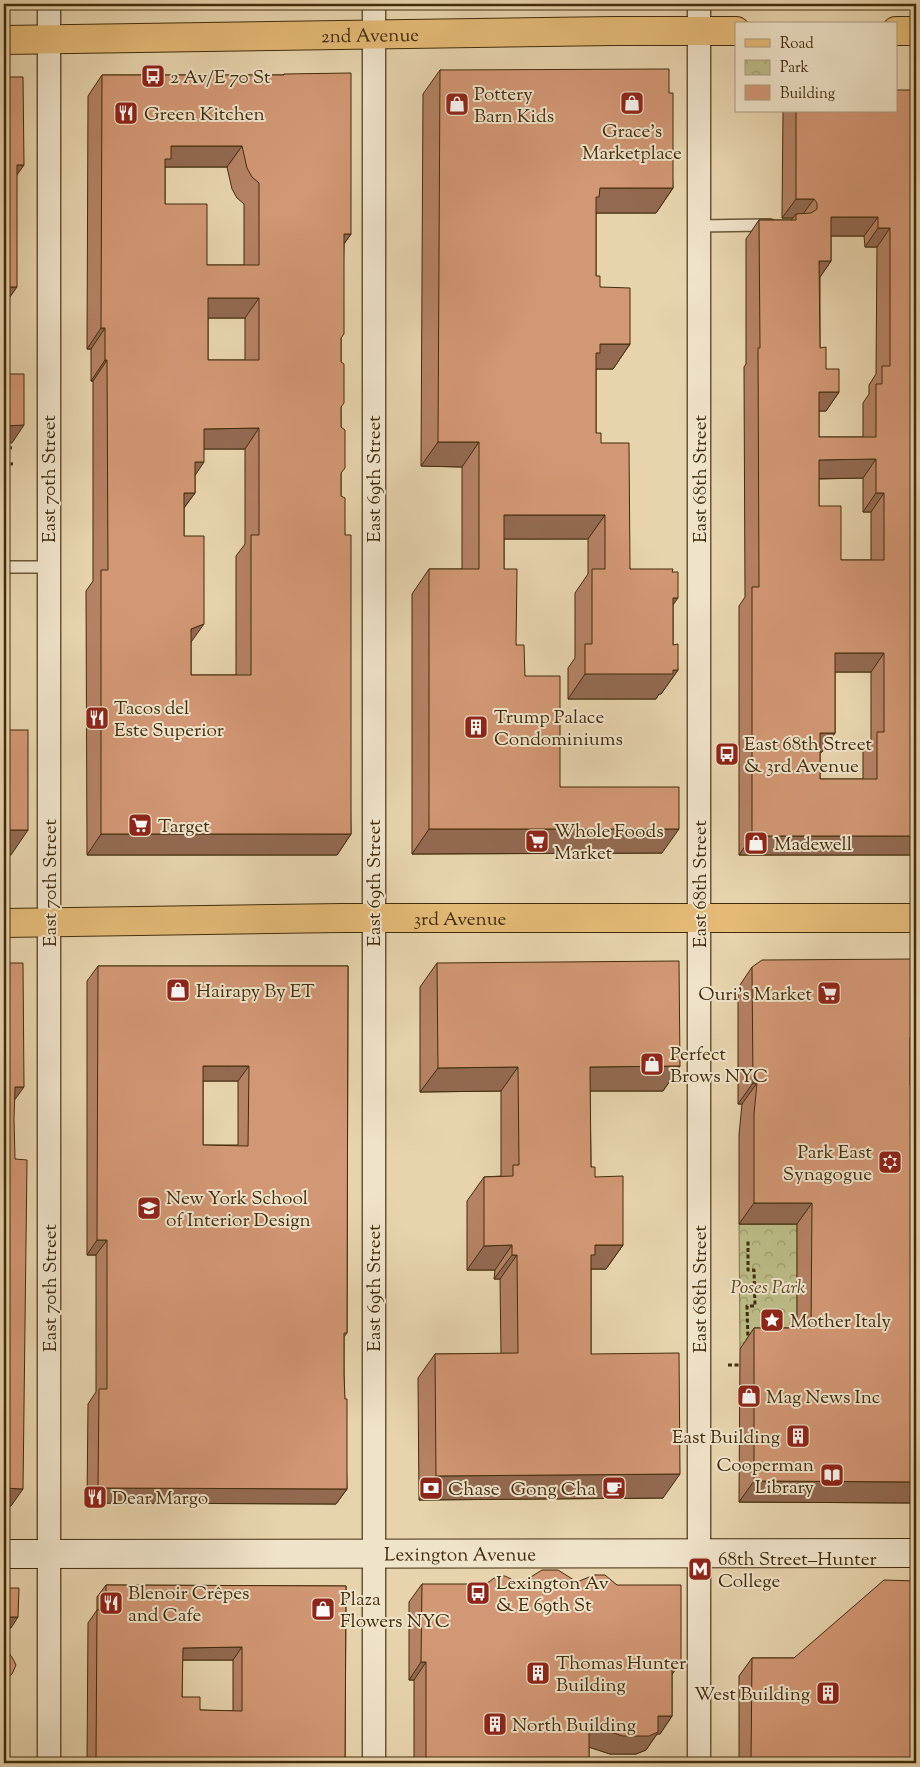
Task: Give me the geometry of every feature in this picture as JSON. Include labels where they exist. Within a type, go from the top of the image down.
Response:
[{"type":"main road","name":"2nd Avenue","points":[[4,40],[373,34],[699,17],[735,31]]},
{"type":"main road","points":[[898,32],[916,32]]},
{"type":"main road","name":"3rd Avenue","points":[[4,923],[373,918],[916,918]]},
{"type":"main road","name":"Lexington Avenue","points":[[4,1554],[916,1553]]},
{"type":"street","name":"East 70th Street","points":[[49,4],[49,1763]]},
{"type":"street","name":"East 69th Street","points":[[374,4],[374,1763]]},
{"type":"street","name":"East 68th Street","points":[[698,1763],[699,17]]},
{"type":"lane","points":[[699,226],[777,225]]},
{"type":"lane","points":[[4,567],[48,567]]},
{"type":"path","points":[[4,447],[12,448]]},
{"type":"path","points":[[4,463],[13,464]]},
{"type":"path","points":[[748,1239],[748,1270],[754,1270],[755,1306],[747,1306],[748,1349]]},
{"type":"path","points":[[728,1365],[748,1365]]},
{"type":"green space","name":"Poses Park","points":[[739,1224],[797,1224],[797,1349],[740,1349]]},
{"type":"building","points":[[669,69],[669,93],[673,93],[673,188],[600,188],[599,197],[596,197],[596,276],[600,276],[600,287],[630,288],[630,344],[600,344],[600,353],[596,353],[596,433],[601,433],[601,443],[629,443],[630,569],[673,569],[672,572],[678,572],[678,598],[673,598],[673,645],[678,644],[678,670],[673,670],[673,674],[585,674],[585,644],[592,644],[592,569],[605,569],[605,515],[504,515],[504,569],[517,569],[516,645],[524,645],[525,676],[560,676],[560,787],[679,787],[679,829],[429,829],[429,569],[479,569],[479,442],[438,442],[440,70]]},
{"type":"building","points":[[351,73],[351,234],[344,234],[344,334],[341,338],[341,362],[344,364],[344,403],[341,407],[341,427],[345,430],[345,468],[341,473],[341,496],[345,498],[345,535],[351,535],[351,834],[101,834],[101,570],[108,570],[107,360],[105,360],[105,328],[101,328],[102,75]],"holes":[[[171,146],[242,146],[247,168],[252,177],[259,183],[259,265],[207,265],[207,204],[165,204],[165,159],[171,159]],[[208,298],[259,298],[259,360],[208,360]],[[259,428],[259,535],[251,535],[251,675],[191,675],[191,629],[204,624],[204,536],[184,536],[184,493],[195,493],[195,462],[204,462],[204,429]]]},
{"type":"building","points":[[4,77],[23,77],[24,165],[17,165],[17,287],[8,287],[7,374],[24,374],[24,425],[5,426],[5,450],[4,450]]},
{"type":"building","points":[[898,90],[916,90],[916,836],[752,836],[752,587],[759,587],[759,220],[796,220],[796,214],[811,213],[817,209],[817,203],[814,199],[796,199],[796,112],[898,112]],"holes":[[[831,217],[878,217],[878,228],[890,228],[890,366],[882,366],[882,384],[876,384],[876,437],[819,437],[819,392],[839,392],[839,369],[826,369],[826,347],[820,348],[819,261],[831,261]],[[876,459],[876,493],[884,493],[884,560],[841,560],[841,506],[819,506],[819,460]],[[835,653],[884,653],[884,732],[877,732],[877,779],[820,779],[820,733],[835,733]]]},
{"type":"building","points":[[4,730],[28,730],[28,830],[4,830]]},
{"type":"building","points":[[916,959],[916,1037],[910,1037],[910,1085],[916,1085],[916,1482],[754,1481],[754,1328],[811,1328],[812,1203],[754,1203],[754,1114],[757,1083],[753,1083],[752,967],[762,960]]},
{"type":"building","points":[[679,961],[680,1066],[590,1067],[591,1167],[595,1167],[595,1177],[623,1176],[623,1245],[595,1245],[595,1255],[591,1255],[591,1354],[679,1353],[680,1474],[436,1476],[435,1354],[518,1353],[517,1255],[512,1255],[512,1245],[484,1246],[484,1177],[513,1176],[513,1165],[519,1165],[518,1067],[438,1068],[437,963]]},
{"type":"building","points":[[4,963],[23,963],[24,1087],[15,1087],[14,1119],[15,1159],[27,1160],[23,1489],[4,1488]]},
{"type":"building","points":[[98,966],[348,966],[347,1333],[344,1333],[345,1399],[347,1399],[347,1489],[98,1488],[99,1389],[107,1389],[107,1240],[97,1240]],"holes":[[[203,1066],[249,1066],[248,1146],[203,1145]]]},
{"type":"building","points":[[542,1570],[558,1570],[577,1582],[594,1575],[605,1575],[617,1585],[681,1585],[681,1662],[672,1662],[672,1716],[658,1716],[658,1732],[649,1736],[623,1736],[589,1725],[589,1763],[426,1763],[426,1662],[421,1662],[422,1584],[486,1584],[497,1576],[505,1576],[515,1581],[526,1580]]},
{"type":"building","name":"West Building","points":[[884,1580],[916,1581],[916,1763],[751,1763],[752,1658],[794,1658]]},
{"type":"building","points":[[106,1585],[346,1586],[345,1763],[100,1763],[100,1759],[96,1759],[97,1610],[106,1610]],"holes":[[[242,1647],[242,1711],[200,1710],[200,1697],[182,1697],[183,1648]]]},
{"type":"building","points":[[4,1588],[19,1588],[18,1617],[6,1617],[7,1650],[16,1665],[12,1674],[6,1679],[6,1763],[4,1763]]},
{"type":"place","name":"2 Av/E 70 St","points":[[153,76]]},
{"type":"place","name":"Grace's Marketplace","points":[[632,103]]},
{"type":"place","name":"Pottery Barn Kids","points":[[457,104]]},
{"type":"place","name":"Green Kitchen","points":[[126,113]]},
{"type":"place","name":"Tacos del Este Superior","points":[[97,718]]},
{"type":"place","name":"Trump Palace Condominiums","points":[[476,727]]},
{"type":"place","name":"East 68th Street & 3rd Avenue","points":[[727,754]]},
{"type":"place","name":"Target","points":[[140,825]]},
{"type":"place","name":"Whole Foods Market","points":[[537,841]]},
{"type":"place","name":"Madewell","points":[[756,843]]},
{"type":"place","name":"Hairapy By ET","points":[[178,990]]},
{"type":"place","name":"Ouri's Market","points":[[829,993]]},
{"type":"place","name":"Perfect Brows NYC","points":[[652,1064]]},
{"type":"place","name":"Park East Synagogue","points":[[890,1162]]},
{"type":"place","name":"New York School of Interior Design","points":[[149,1208]]},
{"type":"place","name":"Mother Italy","points":[[772,1320]]},
{"type":"place","name":"Mag News Inc","points":[[749,1396]]},
{"type":"place","name":"East Building","points":[[798,1436]]},
{"type":"place","name":"Cooperman Library","points":[[832,1475]]},
{"type":"place","name":"Chase","points":[[431,1488]]},
{"type":"place","name":"Gong Cha","points":[[614,1488]]},
{"type":"place","name":"Dear Margo","points":[[95,1497]]},
{"type":"place","name":"68th Street–Hunter College","points":[[700,1569]]},
{"type":"place","name":"Lexington Av & E 69th St","points":[[478,1593]]},
{"type":"place","name":"Blenoir Crêpes and Cafe","points":[[111,1603]]},
{"type":"place","name":"Plaza Flowers NYC","points":[[323,1609]]},
{"type":"place","name":"Thomas Hunter Building","points":[[538,1673]]},
{"type":"place","name":"West Building","points":[[828,1693]]},
{"type":"place","name":"North Building","points":[[495,1724]]}]
